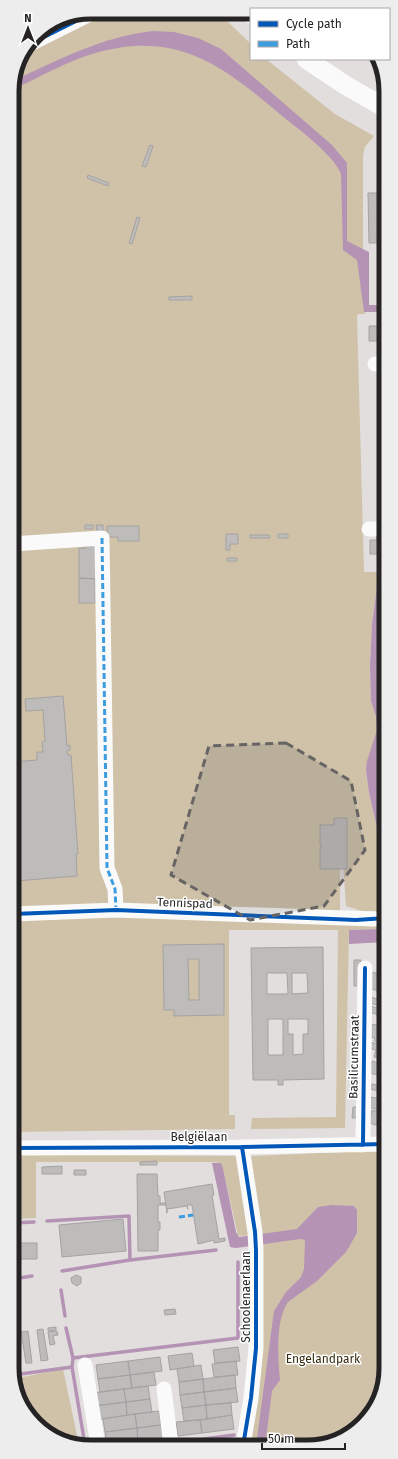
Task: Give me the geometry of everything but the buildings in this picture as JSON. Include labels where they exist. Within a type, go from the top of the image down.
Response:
[{"type":"main road","points":[[308,60],[345,85],[379,105]]},
{"type":"street","points":[[48,35],[77,20]]},
{"type":"street","points":[[369,529],[379,529]]},
{"type":"street","points":[[19,544],[102,538],[107,868],[115,889],[116,910]]},
{"type":"street","name":"Tennispad","points":[[19,914],[116,910],[356,920],[374,919]]},
{"type":"street","name":"Basilicumstraat","points":[[364,1146],[365,968]]},
{"type":"street","name":"Belgiëlaan","points":[[19,1148],[364,1146],[379,1145]]},
{"type":"street","name":"Schoolenaerlaan","points":[[242,1147],[255,1232],[256,1250],[256,1348],[251,1398],[244,1440]]},
{"type":"street","points":[[85,1365],[97,1440]]},
{"type":"street","points":[[164,1389],[171,1440]]},
{"type":"highlighted area","points":[[286,743],[351,781],[365,850],[324,906],[250,920],[171,875],[209,746]]},
{"type":"green space","points":[[96,19],[224,19],[250,43],[250,60],[267,60],[335,114],[374,136],[365,147],[363,155],[363,265],[365,314],[358,314],[357,316],[364,572],[379,572],[372,624],[370,666],[371,701],[376,717],[377,731],[366,770],[369,793],[378,832],[379,911],[362,911],[346,906],[340,819],[340,916],[379,919],[379,929],[349,930],[345,1128],[251,1129],[252,1118],[336,1117],[338,930],[229,930],[229,1115],[235,1115],[235,1129],[19,1132],[19,86],[24,63],[33,48],[48,48],[48,41]]},
{"type":"green space","name":"Engelandpark","points":[[379,1150],[378,1382],[374,1396],[358,1419],[339,1433],[326,1438],[307,1440],[250,1440],[263,1338],[262,1235],[238,1236],[221,1163],[36,1162],[36,1218],[19,1219],[19,1155],[252,1156]]},
{"type":"green space","points":[[63,1369],[78,1439],[59,1433],[40,1419],[26,1400],[21,1387],[20,1378]]},
{"type":"shaded area","points":[[153,31],[174,32],[198,38],[221,49],[332,145],[347,163],[347,241],[369,252],[369,305],[379,305],[379,312],[364,312],[357,260],[343,250],[341,174],[337,167],[323,150],[305,134],[238,80],[195,56],[172,49],[148,46],[121,47],[92,54],[62,66],[19,87],[20,77],[47,65],[99,43]]},
{"type":"shaded area","points":[[379,572],[379,872],[378,832],[369,793],[366,770],[367,761],[377,730],[376,717],[371,701],[370,666],[372,624]]},
{"type":"shaded area","points":[[379,929],[379,942],[349,944],[349,930]]},
{"type":"shaded area","points":[[212,1163],[221,1163],[223,1168],[236,1232],[239,1237],[297,1229],[318,1207],[332,1205],[354,1206],[357,1210],[357,1233],[346,1252],[317,1281],[288,1302],[284,1310],[278,1340],[280,1380],[272,1391],[266,1440],[257,1440],[274,1311],[286,1292],[301,1277],[304,1269],[305,1240],[300,1239],[236,1248],[230,1247]]},
{"type":"waterway","points":[[47,1221],[129,1216],[130,1260],[216,1250]]},
{"type":"waterway","points":[[19,1223],[34,1222]]},
{"type":"waterway","points":[[62,1271],[130,1260]]},
{"type":"waterway","points":[[20,1374],[72,1367],[73,1358],[238,1338],[238,1262]]},
{"type":"waterway","points":[[19,1278],[32,1276]]},
{"type":"waterway","points":[[61,1290],[65,1316]]},
{"type":"waterway","points":[[66,1328],[73,1358]]},
{"type":"waterway","points":[[72,1367],[84,1439]]},
{"type":"waterway","points":[[197,1440],[234,1435]]},
{"type":"marked path","points":[[102,538],[107,868],[115,889],[116,910]]},
{"type":"marked path","points":[[179,1217],[193,1215]]},
{"type":"cycle path","points":[[48,35],[77,20]]},
{"type":"cycle path","points":[[19,914],[116,910],[356,920],[379,918]]},
{"type":"cycle path","points":[[363,1145],[365,968]]},
{"type":"cycle path","points":[[19,1148],[242,1147],[379,1144]]},
{"type":"cycle path","points":[[242,1147],[255,1232],[256,1250],[256,1348],[251,1398],[244,1440]]}]
